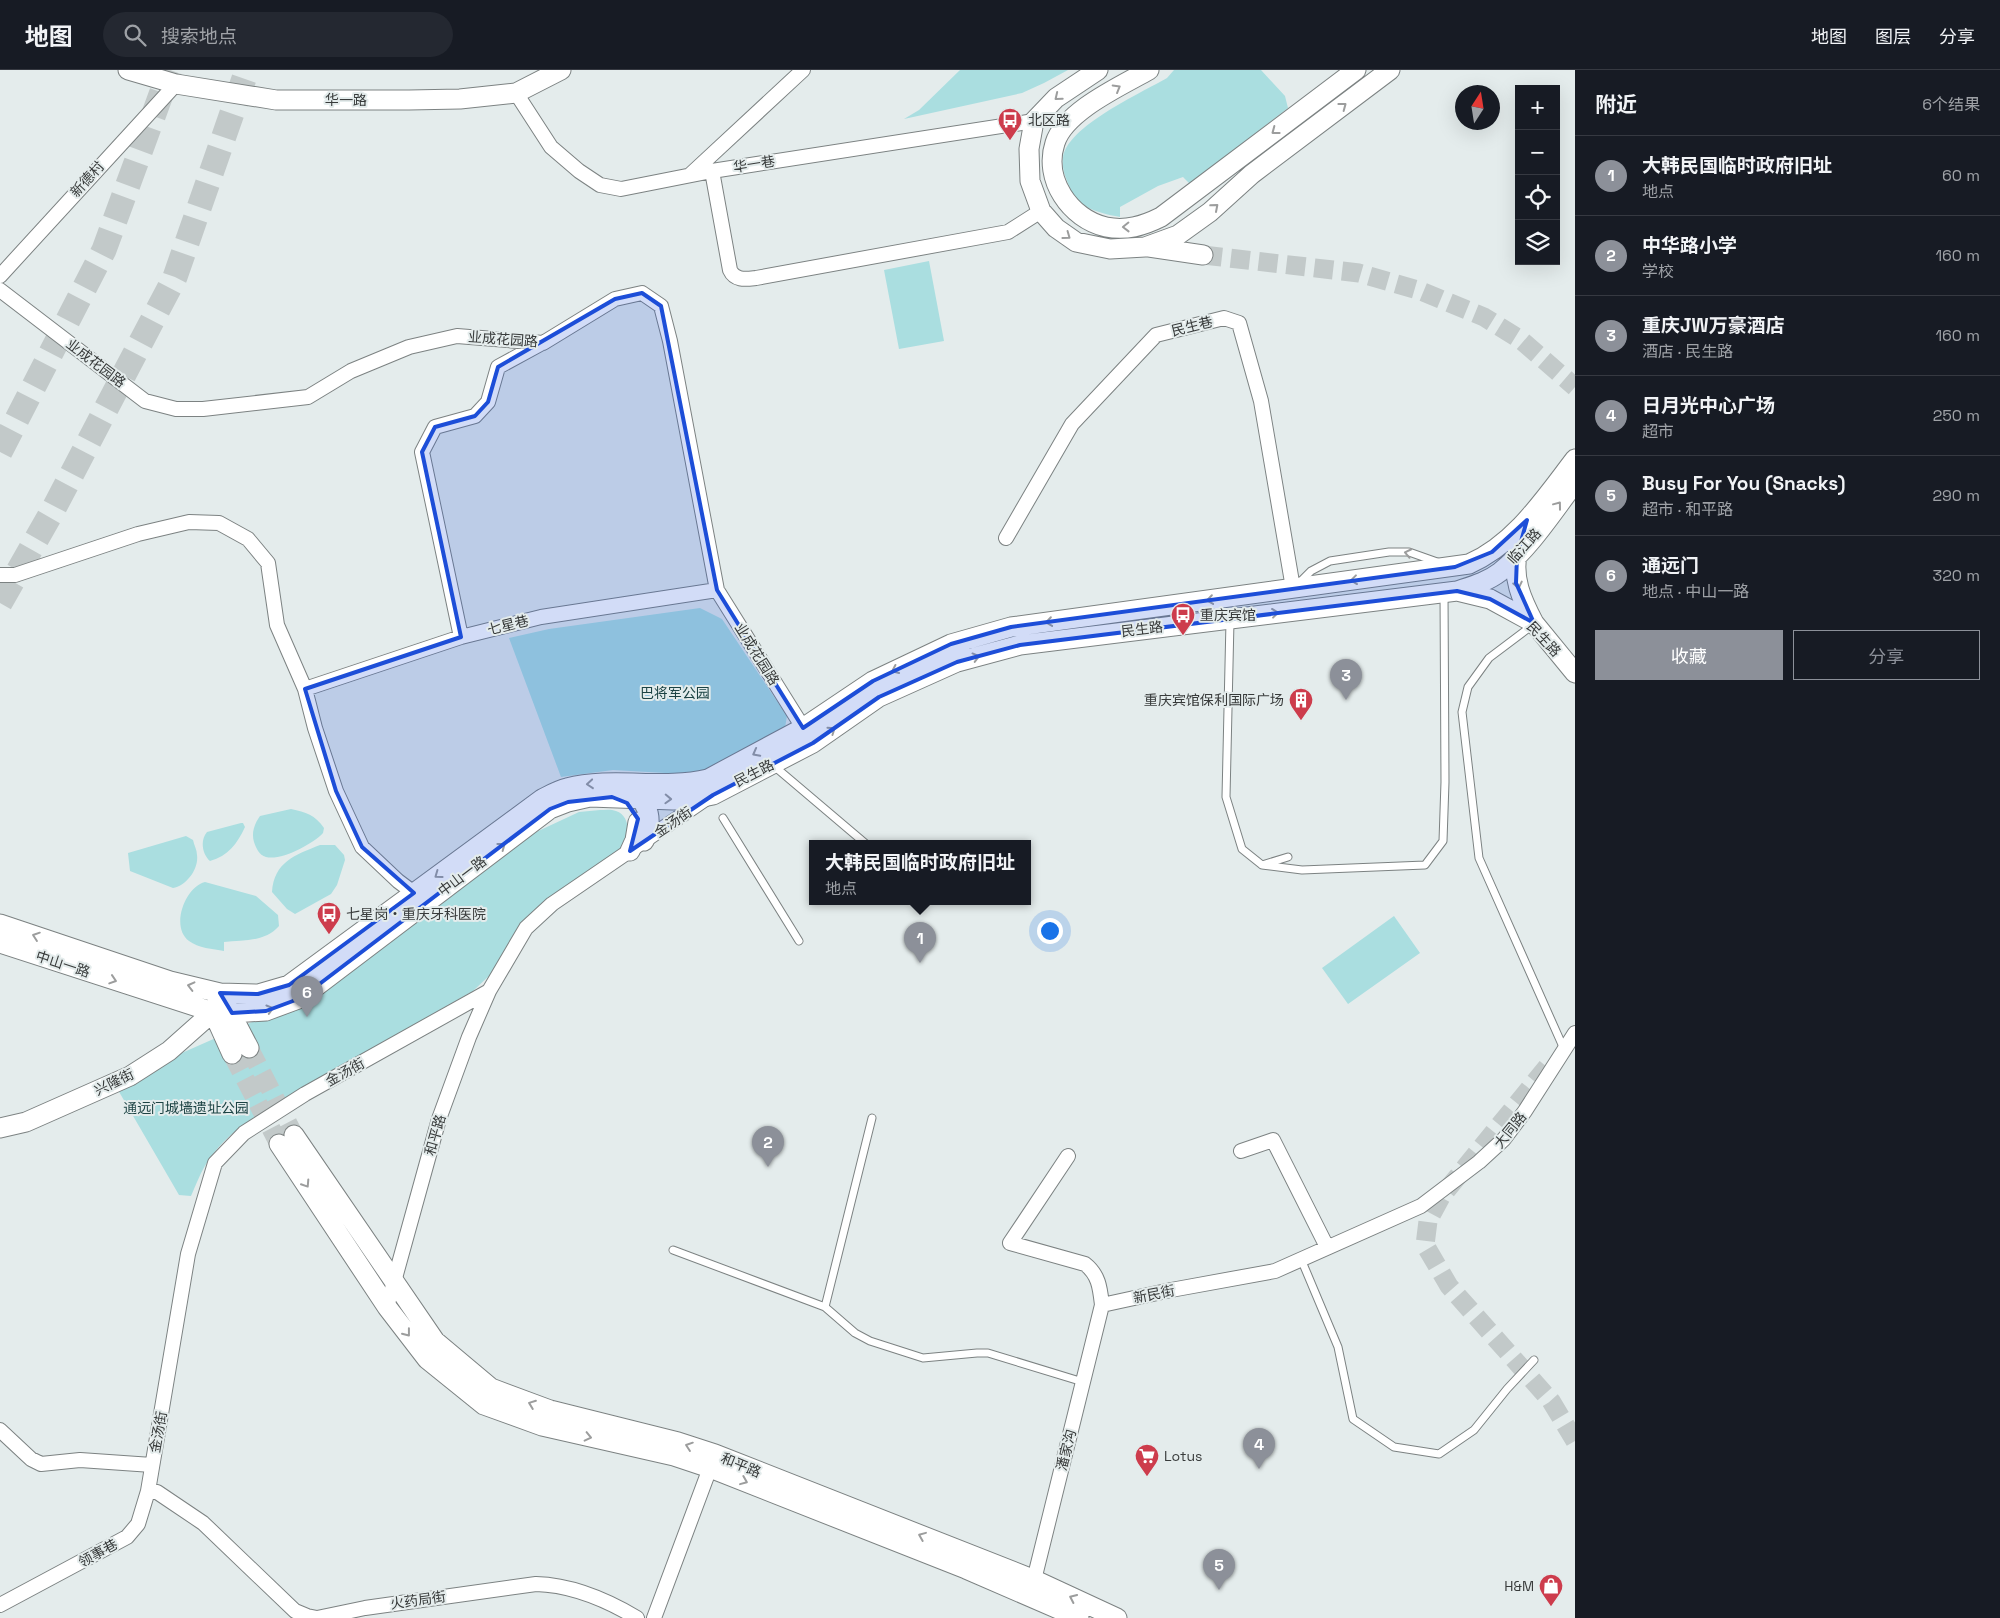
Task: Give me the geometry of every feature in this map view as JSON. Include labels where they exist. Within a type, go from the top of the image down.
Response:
[{"type":"main road","name":"华一路","points":[[128,70],[176,84],[276,100],[460,99],[516,93],[561,70]]},
{"type":"main road","points":[[1098,70],[1056,98],[1034,121],[1029,149],[1030,180],[1041,211],[1056,228],[1076,242],[1110,249],[1145,247],[1203,255]]},
{"type":"main road","points":[[1149,70],[1083,110],[1065,126],[1055,143],[1051,168],[1058,189],[1066,203],[1084,218],[1105,227],[1126,228],[1142,226],[1161,218],[1356,70]]},
{"type":"main road","points":[[1145,247],[1178,235],[1210,212],[1252,174],[1390,70]]},
{"type":"main road","points":[[1161,218],[1180,221],[1178,235]]},
{"type":"main road","name":"临江路","points":[[1527,520],[1575,459]]},
{"type":"main road","name":"临江路","points":[[1450,592],[1479,584],[1498,573],[1539,531],[1575,483]]},
{"type":"main road","points":[[1527,520],[1516,556],[1516,583],[1534,623]]},
{"type":"main road","name":"民生路","points":[[710,787],[772,764],[873,681],[951,644],[1011,627],[1469,564],[1492,552],[1527,520]]},
{"type":"main road","name":"民生路","points":[[710,787],[879,697],[957,662],[1020,645],[1450,592],[1490,599],[1534,623],[1575,673]]},
{"type":"main road","name":"中山一路","points":[[0,943],[222,1013],[266,1011],[300,998],[550,810],[568,802],[613,790],[694,782],[710,787]]},
{"type":"main road","name":"中山一路","points":[[0,924],[170,981],[220,993],[258,994],[289,985],[542,799],[564,788],[588,783],[613,790]]},
{"type":"main road","points":[[641,798],[694,799],[710,787]]},
{"type":"main road","points":[[613,790],[626,788],[641,798],[649,815],[649,830],[637,846]]},
{"type":"main road","points":[[613,790],[635,810],[638,818],[635,840],[637,846]]},
{"type":"main road","points":[[220,993],[222,1013],[241,1051]]},
{"type":"main road","name":"兴隆街","points":[[0,1128],[26,1122],[130,1076],[222,1013]]},
{"type":"main road","name":"和平路","points":[[712,1461],[674,1456],[542,1426],[484,1405],[427,1359],[387,1307],[287,1139],[395,1284],[435,1342],[491,1388],[550,1410],[678,1442],[712,1461],[1032,1588],[1117,1618]]},
{"type":"main road","name":"和平路","points":[[1032,1588],[1079,1618]]},
{"type":"street","points":[[691,175],[803,70]]},
{"type":"street","name":"新德村","points":[[0,276],[176,84]]},
{"type":"street","name":"华一巷","points":[[516,93],[551,146],[579,171],[600,186],[621,189],[712,171],[1034,121]]},
{"type":"street","points":[[712,171],[730,270],[732,274],[740,279],[756,278],[1008,232],[1041,211]]},
{"type":"street","name":"业成花园路","points":[[0,290],[146,400],[176,409],[203,410],[308,398],[351,371],[409,347],[457,336],[543,343],[615,300],[642,293],[661,306],[670,341],[717,590],[808,736]]},
{"type":"street","name":"民生巷","points":[[1006,538],[1072,424],[1156,335],[1224,318],[1239,322],[1261,401],[1293,588]]},
{"type":"street","points":[[461,637],[422,452],[435,427],[475,416],[488,402],[498,367],[543,343]]},
{"type":"street","points":[[0,575],[15,575],[138,534],[189,522],[219,523],[248,539],[268,563],[278,625],[305,690],[336,792],[362,847],[398,881],[414,893]]},
{"type":"street","name":"七星巷","points":[[305,690],[461,637],[541,617],[717,590]]},
{"type":"street","name":"金汤街","points":[[152,1465],[188,1254],[215,1163],[244,1133],[305,1094],[488,991],[526,928],[537,916],[637,846],[710,787]]},
{"type":"street","name":"和平路","points":[[387,1307],[395,1284],[439,1120],[468,1037],[488,991]]},
{"type":"street","name":"大同路","points":[[1421,1206],[1479,1162],[1504,1139],[1525,1111],[1575,1033]]},
{"type":"street","points":[[1241,1152],[1273,1140],[1327,1247]]},
{"type":"street","points":[[1068,1156],[1010,1243],[1085,1264],[1094,1271],[1099,1283],[1102,1305]]},
{"type":"street","name":"新民街","points":[[1102,1305],[1275,1271],[1421,1206]]},
{"type":"street","name":"潘家沟","points":[[1032,1588],[1102,1305]]},
{"type":"street","points":[[0,1430],[32,1459],[42,1464],[80,1460],[152,1465]]},
{"type":"street","points":[[654,1618],[712,1461]]},
{"type":"street","name":"领事巷","points":[[0,1604],[127,1536],[138,1524],[148,1491],[152,1465]]},
{"type":"street","name":"火药局街","points":[[148,1491],[157,1492],[203,1523],[295,1611],[307,1616],[317,1618],[366,1613],[536,1584],[556,1584],[616,1606],[637,1618]]},
{"type":"lane","points":[[1230,618],[1226,797],[1242,849],[1262,864],[1302,870],[1425,865],[1443,841],[1450,592]]},
{"type":"lane","points":[[1534,623],[1489,658],[1468,688],[1462,712],[1479,858],[1564,1050]]},
{"type":"lane","points":[[772,764],[861,840]]},
{"type":"lane","points":[[723,818],[799,941]]},
{"type":"lane","points":[[1262,864],[1288,857]]},
{"type":"lane","points":[[826,1307],[872,1118]]},
{"type":"lane","points":[[673,1250],[826,1307],[855,1333],[870,1342],[923,1358],[977,1353],[988,1354],[1083,1382]]},
{"type":"lane","points":[[1301,1259],[1338,1347],[1353,1419],[1394,1447],[1439,1454],[1474,1430],[1507,1388],[1534,1360]]},
{"type":"highlighted area","points":[[642,293],[661,306],[717,590],[803,728],[873,681],[951,644],[1011,627],[1455,567],[1492,552],[1527,520],[1517,556],[1516,583],[1534,623],[1490,599],[1457,591],[1020,645],[957,662],[879,697],[813,743],[713,795],[630,851],[638,819],[627,803],[612,797],[568,802],[550,809],[301,998],[266,1011],[232,1013],[220,993],[258,994],[289,985],[414,893],[362,847],[336,791],[305,689],[461,637],[422,452],[435,427],[475,416],[488,402],[498,367],[615,299]]},
{"type":"green space","points":[[960,70],[1068,70],[1022,93],[904,119],[919,110]]},
{"type":"green space","points":[[1174,70],[1261,70],[1285,96],[1288,108],[1190,184],[1183,177],[1158,186],[1120,207],[1120,217],[1095,211],[1081,203],[1071,190],[1065,176],[1063,158],[1067,146],[1090,123],[1167,78]]},
{"type":"green space","points":[[929,261],[944,341],[899,349],[884,270]]},
{"type":"green space","name":"巴将军公园","points":[[700,608],[722,619],[787,716],[785,728],[713,770],[683,774],[613,770],[561,777],[509,638],[549,629]]},
{"type":"green space","points":[[291,809],[314,817],[324,828],[323,833],[305,846],[288,854],[272,858],[264,856],[257,849],[253,838],[254,828],[258,819],[260,816]]},
{"type":"green space","name":"通远门城墙遗址公园","points":[[614,810],[624,817],[628,832],[624,847],[534,910],[490,975],[473,991],[266,1109],[234,1132],[220,1145],[203,1169],[191,1196],[179,1195],[118,1090],[175,1056],[300,1001],[534,833],[579,812]]},
{"type":"green space","points":[[241,823],[245,827],[235,844],[227,853],[210,861],[205,855],[203,847],[203,839],[207,832]]},
{"type":"green space","points":[[186,836],[193,840],[197,851],[197,860],[194,871],[183,884],[173,888],[130,871],[128,853]]},
{"type":"green space","points":[[320,845],[335,845],[344,855],[345,860],[337,885],[331,894],[295,914],[287,909],[272,892],[277,873],[294,856]]},
{"type":"green space","points":[[205,882],[256,896],[278,915],[279,926],[261,938],[224,942],[224,951],[206,948],[189,941],[183,935],[181,927],[180,917],[182,908],[191,891]]},
{"type":"green space","points":[[1394,916],[1420,953],[1348,1004],[1322,968]]},
{"type":"tunnel","points":[[0,452],[104,250],[170,70]]},
{"type":"tunnel","points":[[0,603],[53,510],[175,277],[247,70]]},
{"type":"tunnel","points":[[1203,255],[1359,273],[1421,291],[1484,317],[1521,340],[1575,387]]},
{"type":"tunnel","points":[[249,1048],[294,1135]]},
{"type":"tunnel","points":[[232,1054],[279,1144]]},
{"type":"tunnel","points":[[1547,1067],[1441,1197],[1428,1221],[1425,1245],[1449,1286],[1551,1401],[1575,1441]]},
{"type":"place","name":"北区路","points":[[1010,141]]},
{"type":"place","name":"重庆宾馆","points":[[1183,636]]},
{"type":"place","name":"重庆JW万豪酒店","points":[[1346,700]]},
{"type":"place","name":"重庆宾馆保利国际广场","points":[[1301,721]]},
{"type":"place","name":"七星岗‧重庆牙科医院","points":[[329,935]]},
{"type":"place","name":"大韩民国临时政府旧址","points":[[920,963]]},
{"type":"place","name":"通远门","points":[[307,1017]]},
{"type":"place","name":"中华路小学","points":[[768,1167]]},
{"type":"place","name":"日月光中心广场","points":[[1259,1469]]},
{"type":"place","name":"Lotus","points":[[1147,1477]]},
{"type":"place","name":"Busy For You (Snacks)","points":[[1219,1590]]},
{"type":"place","name":"H&M","points":[[1551,1607]]}]
